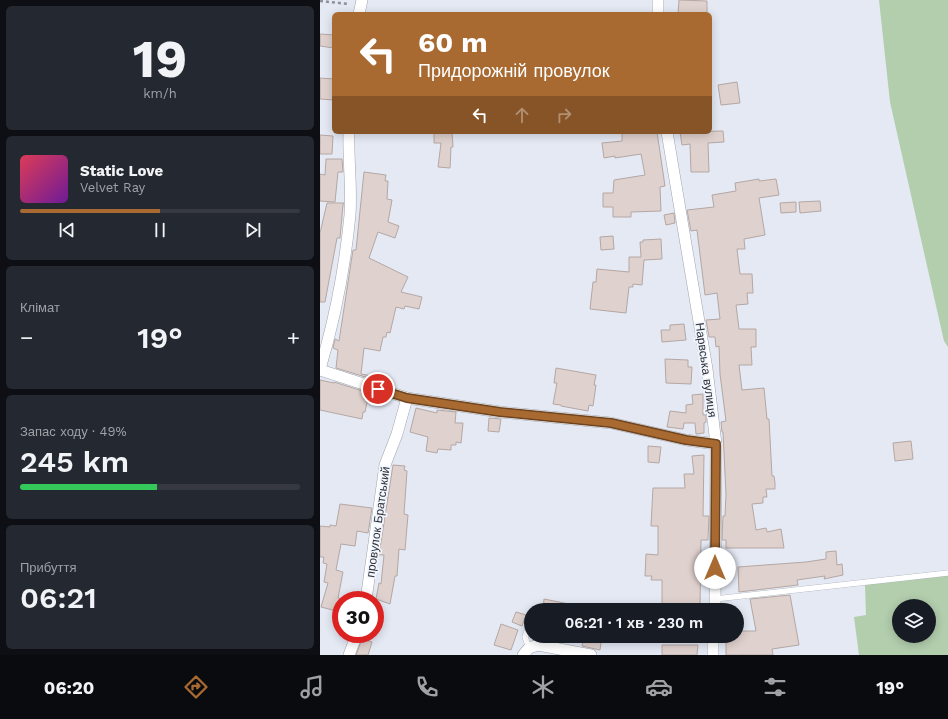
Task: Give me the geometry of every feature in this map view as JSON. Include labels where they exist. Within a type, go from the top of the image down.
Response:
[{"type":"street","points":[[658,0],[658,12]]},
{"type":"street","points":[[349,134],[350,214],[342,272],[320,370],[407,398],[500,412],[611,423],[686,440],[716,444]]},
{"type":"street","name":"Нарвська вулиця","points":[[667,134],[707,369],[716,444],[715,603]]},
{"type":"street","name":"провулок Братський","points":[[367,591],[385,465],[397,434],[407,398]]},
{"type":"street","points":[[350,655],[354,643]]},
{"type":"street","points":[[713,655],[714,643]]},
{"type":"street","points":[[526,652],[538,645],[591,655]]},
{"type":"lane","points":[[723,603],[948,573]]},
{"type":"path","points":[[320,1],[360,7]]},
{"type":"green space","points":[[879,0],[948,0],[948,347],[944,341],[890,102]]},
{"type":"green space","points":[[948,571],[948,655],[859,655],[854,617],[866,615],[865,585]]},
{"type":"building","points":[[679,0],[707,1],[707,12],[678,12]]},
{"type":"building","points":[[320,34],[332,35],[332,48],[320,46]]},
{"type":"building","points":[[320,78],[332,79],[332,100],[320,99]]},
{"type":"building","points":[[737,82],[740,103],[721,105],[718,85]]},
{"type":"building","points":[[712,131],[723,131],[724,142],[708,143],[709,172],[691,172],[690,144],[682,145],[680,134],[712,134]]},
{"type":"building","points":[[434,134],[452,134],[453,147],[451,147],[450,168],[438,167],[441,143],[434,143]]},
{"type":"building","points":[[622,134],[657,134],[665,186],[660,187],[661,211],[631,212],[631,217],[613,217],[613,207],[603,207],[603,193],[613,193],[614,180],[645,175],[641,154],[604,158],[602,143],[622,141]]},
{"type":"building","points":[[320,135],[333,136],[332,154],[320,154]]},
{"type":"building","points":[[326,159],[342,159],[343,172],[338,172],[335,202],[320,201],[320,174],[325,175]]},
{"type":"building","points":[[364,172],[386,175],[385,181],[388,181],[387,199],[392,200],[388,222],[399,226],[395,238],[378,232],[369,258],[408,277],[401,292],[422,297],[419,309],[405,306],[404,309],[396,307],[390,333],[387,332],[386,337],[383,337],[380,351],[364,348],[361,374],[372,376],[372,379],[336,368],[338,350],[333,348],[335,339],[339,341],[353,250],[356,250]]},
{"type":"building","points":[[759,179],[759,181],[776,179],[779,195],[759,198],[765,235],[744,239],[745,249],[737,249],[740,274],[752,274],[753,293],[747,293],[748,304],[736,305],[739,329],[756,329],[756,347],[751,347],[752,365],[739,365],[742,390],[764,388],[767,419],[769,419],[772,476],[774,476],[775,489],[766,489],[767,497],[763,497],[763,503],[752,504],[756,530],[766,528],[767,532],[781,529],[784,548],[726,548],[726,540],[722,540],[726,494],[723,432],[721,422],[726,421],[720,374],[719,346],[716,347],[715,337],[709,337],[706,320],[720,319],[717,293],[705,295],[697,230],[691,231],[687,210],[714,207],[712,195],[736,191],[735,183]]},
{"type":"building","points":[[820,201],[821,211],[800,213],[799,202]]},
{"type":"building","points":[[796,202],[796,212],[781,213],[780,203]]},
{"type":"building","points":[[327,203],[344,203],[340,238],[337,238],[325,302],[320,302],[320,233]]},
{"type":"building","points":[[674,213],[675,223],[666,225],[664,215]]},
{"type":"building","points":[[613,236],[614,249],[601,250],[600,237]]},
{"type":"building","points":[[661,239],[662,259],[644,260],[642,285],[633,284],[633,287],[629,287],[626,313],[590,309],[593,282],[596,282],[597,269],[629,272],[629,257],[641,257],[640,242],[643,242],[643,240]]},
{"type":"building","points":[[684,324],[686,340],[662,342],[661,330],[670,330],[670,325]]},
{"type":"building","points":[[665,359],[688,360],[688,367],[692,367],[691,384],[666,383]]},
{"type":"building","points":[[556,368],[596,375],[593,406],[589,405],[588,411],[553,404],[557,383],[554,383]]},
{"type":"building","points":[[320,380],[334,382],[369,393],[362,419],[320,410]]},
{"type":"building","points":[[703,394],[703,415],[706,415],[704,433],[696,434],[695,423],[684,423],[683,429],[667,427],[670,411],[686,413],[686,405],[693,404],[692,395]]},
{"type":"building","points":[[416,408],[437,413],[437,410],[456,412],[455,423],[463,423],[461,443],[456,442],[456,445],[451,445],[451,450],[438,449],[437,453],[426,451],[428,437],[410,432]]},
{"type":"building","points":[[489,418],[501,419],[499,432],[488,431]]},
{"type":"building","points":[[911,441],[913,459],[895,461],[893,443]]},
{"type":"building","points":[[648,446],[661,447],[659,463],[648,462]]},
{"type":"building","points":[[704,455],[703,516],[709,516],[708,540],[701,540],[700,603],[662,603],[662,580],[651,580],[652,576],[645,576],[646,554],[658,555],[658,526],[651,526],[653,488],[685,488],[684,474],[694,474],[692,456]]},
{"type":"building","points":[[393,465],[405,466],[404,470],[407,471],[404,514],[408,515],[405,550],[399,549],[397,576],[395,576],[390,604],[384,602],[384,591],[378,591],[379,583],[381,584],[384,555],[379,555]]},
{"type":"building","points":[[340,504],[372,508],[368,533],[357,531],[355,546],[341,544],[336,570],[343,572],[339,591],[332,591],[332,610],[321,607],[328,583],[324,582],[327,564],[323,563],[324,557],[320,557],[320,526],[336,526]]},
{"type":"building","points":[[836,551],[837,565],[842,564],[843,575],[824,579],[825,576],[797,580],[798,585],[739,592],[738,567],[826,559],[826,552]]},
{"type":"building","points":[[790,595],[799,645],[772,649],[773,655],[726,655],[726,643],[744,643],[744,631],[756,631],[750,599]]},
{"type":"building","points":[[544,599],[564,603],[544,603]]},
{"type":"building","points":[[516,612],[524,614],[522,626],[512,622]]},
{"type":"building","points":[[501,624],[518,630],[511,650],[494,645]]},
{"type":"building","points":[[360,643],[372,643],[368,655],[356,655]]},
{"type":"building","points":[[583,643],[601,643],[600,650],[582,646]]},
{"type":"building","points":[[662,645],[698,645],[697,655],[662,655]]},
{"type":"route","points":[[378,389],[407,398],[500,412],[611,423],[686,440],[716,444],[715,568]]}]
